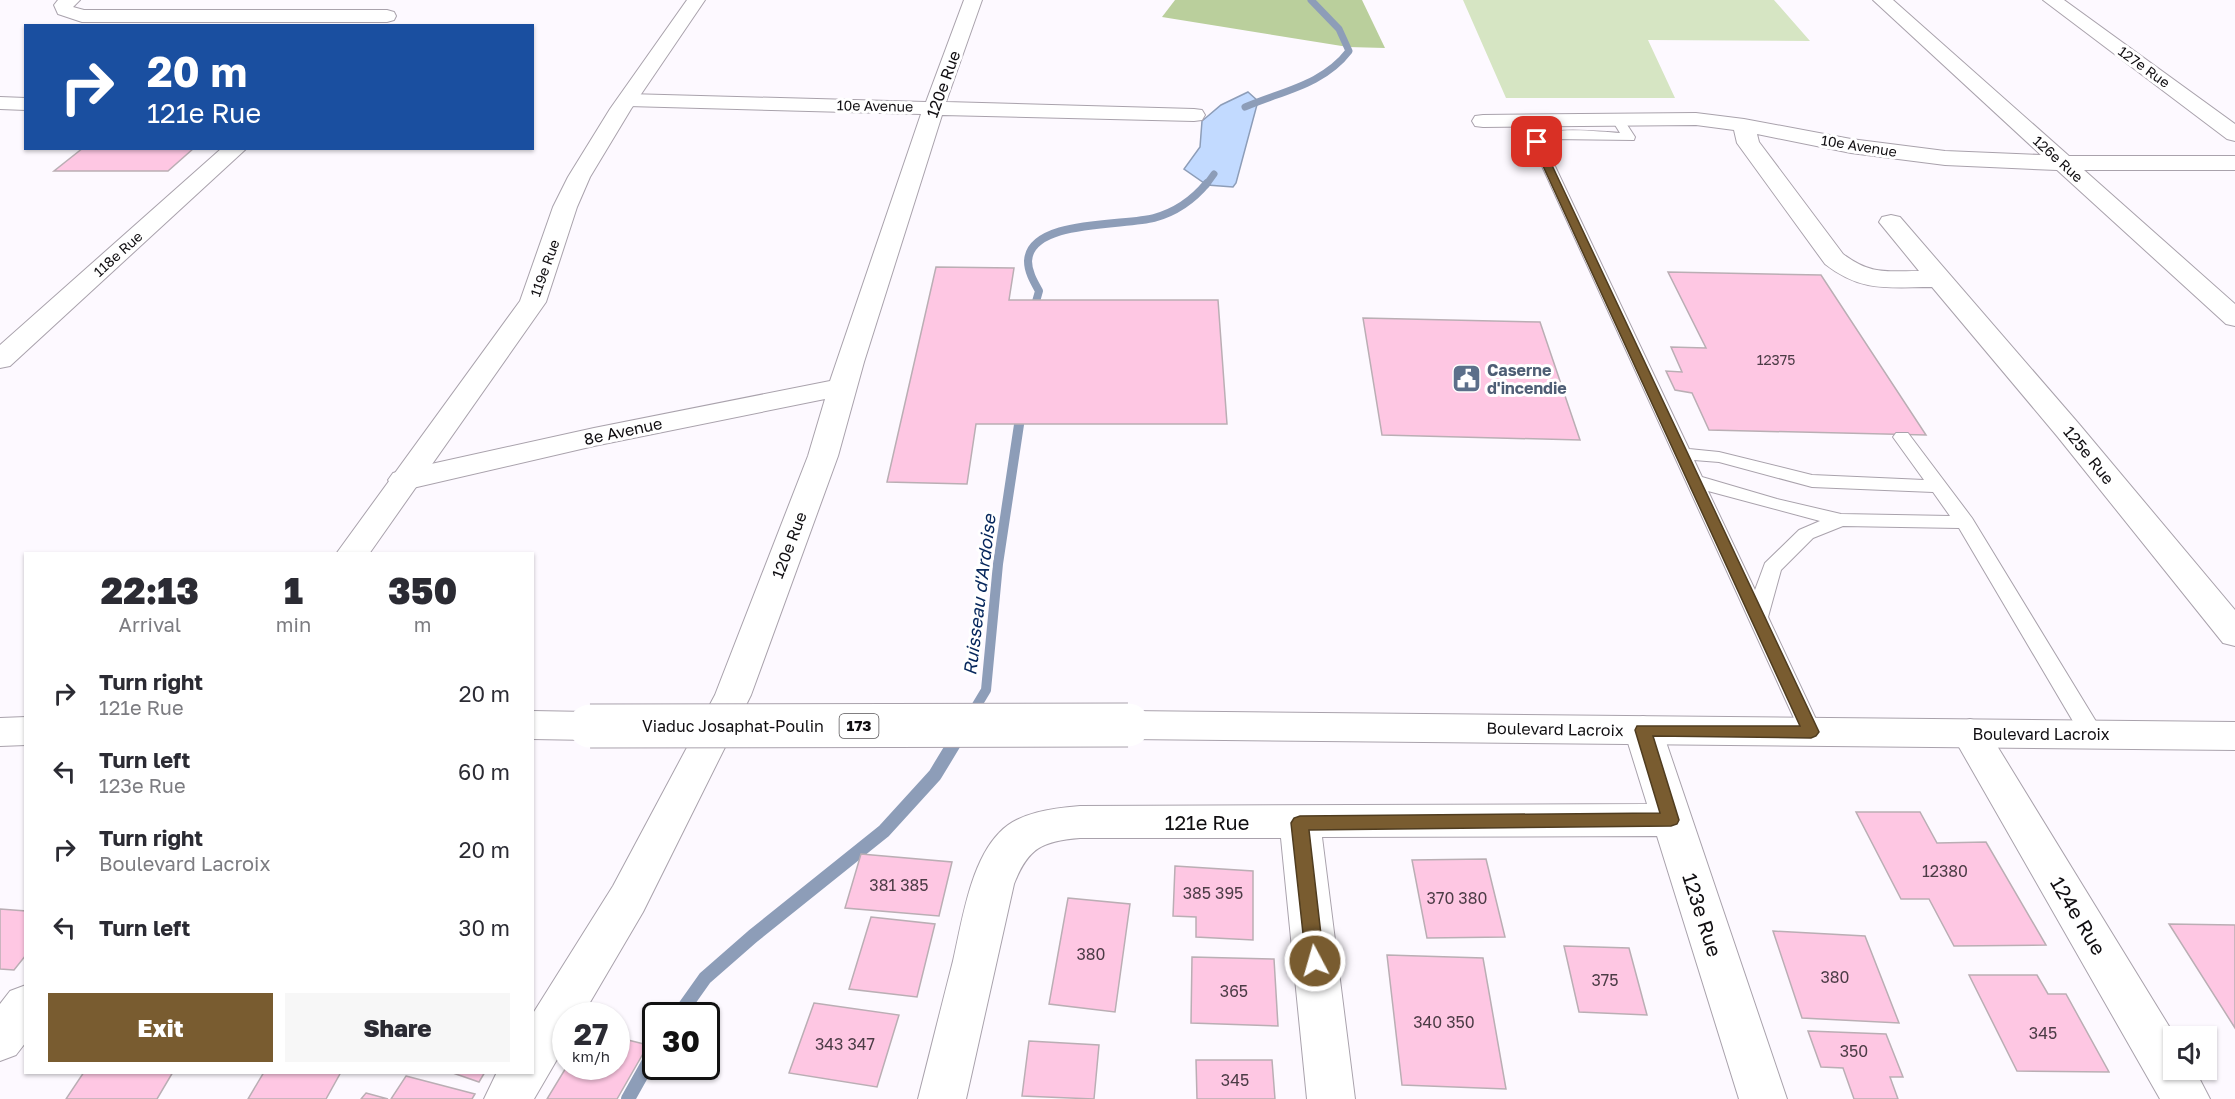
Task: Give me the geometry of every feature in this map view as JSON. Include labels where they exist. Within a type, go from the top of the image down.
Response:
[{"type":"street","points":[[70,0],[63,6],[65,10],[82,16],[388,16]]},
{"type":"street","name":"119e Rue","points":[[353,552],[533,302],[547,269],[564,212],[579,177],[696,0]]},
{"type":"street","name":"120e Rue","points":[[534,1055],[628,899],[733,695],[823,456],[850,362],[934,107],[973,0]]},
{"type":"street","name":"126e Rue","points":[[1882,0],[2235,318]]},
{"type":"street","name":"127e Rue","points":[[2052,0],[2235,134]]},
{"type":"street","name":"10e Avenue","points":[[628,100],[1194,115]]},
{"type":"street","points":[[0,103],[24,104]]},
{"type":"street","name":"10e Avenue","points":[[1484,121],[1696,119],[1744,125],[1851,146],[1981,161],[2235,163]]},
{"type":"street","points":[[1744,125],[1748,143],[1834,259],[1862,277],[1941,279]]},
{"type":"street","name":"118e Rue","points":[[0,360],[234,150]]},
{"type":"street","name":"125e Rue","points":[[1891,222],[2068,430],[2235,634]]},
{"type":"street","name":"8e Avenue","points":[[404,480],[594,437],[844,387]]},
{"type":"street","name":"Viaduc Josaphat-Poulin","points":[[534,725],[1128,725]]},
{"type":"street","name":"Boulevard Lacroix","points":[[1128,725],[2235,735]]},
{"type":"street","name":"123e Rue","points":[[1643,730],[1763,1099]]},
{"type":"street","points":[[0,732],[24,731]]},
{"type":"street","name":"124e Rue","points":[[1970,733],[2187,1099]]},
{"type":"street","name":"121e Rue","points":[[942,1099],[993,884],[1007,852],[1029,832],[1055,824],[1080,822],[1671,820]]},
{"type":"street","points":[[1300,823],[1331,1099]]},
{"type":"street","points":[[0,1040],[24,1008]]},
{"type":"street","points":[[508,1099],[523,1074]]},
{"type":"lane","points":[[1618,120],[1629,137],[1550,135],[1537,142],[1811,732]]},
{"type":"lane","points":[[1902,437],[1965,522],[2092,734]]},
{"type":"lane","points":[[1681,454],[1719,457],[1812,481],[1939,486]]},
{"type":"lane","points":[[1693,480],[1773,504],[1841,520],[1965,522]]},
{"type":"lane","points":[[1757,618],[1772,567],[1806,534],[1841,520]]},
{"type":"green space","points":[[1175,0],[1362,0],[1385,48],[1348,47],[1162,17]]},
{"type":"green space","points":[[1463,0],[1774,0],[1810,41],[1648,40],[1675,98],[1506,98]]},
{"type":"water","points":[[1248,92],[1258,101],[1236,183],[1233,187],[1207,185],[1184,169],[1200,147],[1202,121],[1221,105]]},
{"type":"building","points":[[80,150],[192,150],[168,171],[54,171]]},
{"type":"building","points":[[936,267],[1014,268],[1009,300],[1218,300],[1227,424],[976,424],[967,484],[887,482]]},
{"type":"building","points":[[1668,272],[1821,275],[1926,435],[1709,430],[1692,393],[1675,390],[1666,371],[1682,372],[1671,347],[1706,348]]},
{"type":"building","name":"Caserne d'incendie","points":[[1363,318],[1540,322],[1580,440],[1382,435]]},
{"type":"building","points":[[1856,812],[1920,812],[1937,843],[1986,842],[2046,945],[1954,946],[1929,899],[1901,899]]},
{"type":"building","points":[[861,854],[952,862],[939,916],[845,908]]},
{"type":"building","points":[[1486,859],[1505,937],[1427,938],[1412,860]]},
{"type":"building","points":[[1175,866],[1253,871],[1253,940],[1196,937],[1196,917],[1173,916]]},
{"type":"building","points":[[1068,898],[1130,904],[1115,1012],[1049,1004]]},
{"type":"building","points":[[0,909],[24,911],[24,958],[14,970],[0,969]]},
{"type":"building","points":[[871,917],[935,924],[917,997],[849,989]]},
{"type":"building","points":[[2169,924],[2235,925],[2235,1028]]},
{"type":"building","points":[[1773,931],[1865,936],[1899,1023],[1802,1018]]},
{"type":"building","points":[[1564,946],[1629,948],[1647,1015],[1579,1012]]},
{"type":"building","points":[[1387,955],[1483,958],[1506,1089],[1402,1085]]},
{"type":"building","points":[[1192,957],[1274,959],[1278,1026],[1191,1023]]},
{"type":"building","points":[[1969,975],[2037,975],[2048,994],[2066,994],[2109,1072],[2017,1071]]},
{"type":"building","points":[[814,1003],[899,1015],[877,1087],[789,1073]]},
{"type":"building","points":[[1808,1031],[1886,1034],[1903,1077],[1890,1077],[1898,1099],[1854,1099],[1843,1068],[1821,1067]]},
{"type":"building","points":[[630,1040],[642,1044],[642,1055],[630,1076]]},
{"type":"building","points":[[1029,1041],[1099,1045],[1094,1099],[1022,1096]]},
{"type":"building","points":[[1196,1060],[1272,1060],[1275,1099],[1197,1099]]},
{"type":"building","points":[[83,1074],[172,1074],[157,1099],[66,1099]]},
{"type":"building","points":[[263,1074],[340,1074],[326,1099],[248,1099]]},
{"type":"building","points":[[456,1074],[484,1074],[479,1082]]},
{"type":"building","points":[[406,1076],[475,1094],[472,1099],[391,1099]]},
{"type":"building","points":[[559,1080],[628,1080],[617,1099],[547,1099]]},
{"type":"building","points":[[366,1093],[388,1099],[361,1099]]},
{"type":"waterway","points":[[1245,107],[1301,86],[1327,72],[1349,51],[1339,29],[1311,0]]},
{"type":"waterway","points":[[1206,185],[1214,174]]},
{"type":"waterway","name":"Ruisseau d'Ardoise","points":[[1033,312],[1039,291],[1030,273],[1028,261],[1033,247],[1044,238],[1061,231],[1081,227],[1154,218],[1184,205],[1207,183]]},
{"type":"waterway","name":"Ruisseau d'Ardoise","points":[[1020,419],[1021,411]]},
{"type":"waterway","name":"Ruisseau d'Ardoise","points":[[971,715],[986,690],[998,564],[1020,418]]},
{"type":"waterway","name":"Ruisseau d'Ardoise","points":[[688,1002],[705,978],[753,936],[884,831],[935,775],[958,737]]},
{"type":"waterway","name":"Ruisseau d'Ardoise","points":[[628,1099],[642,1074]]},
{"type":"place","name":"Caserne d'incendie","points":[[1466,379]]},
{"type":"route","points":[[1315,961],[1300,823],[1671,820],[1643,730],[1811,732],[1537,142]]}]
